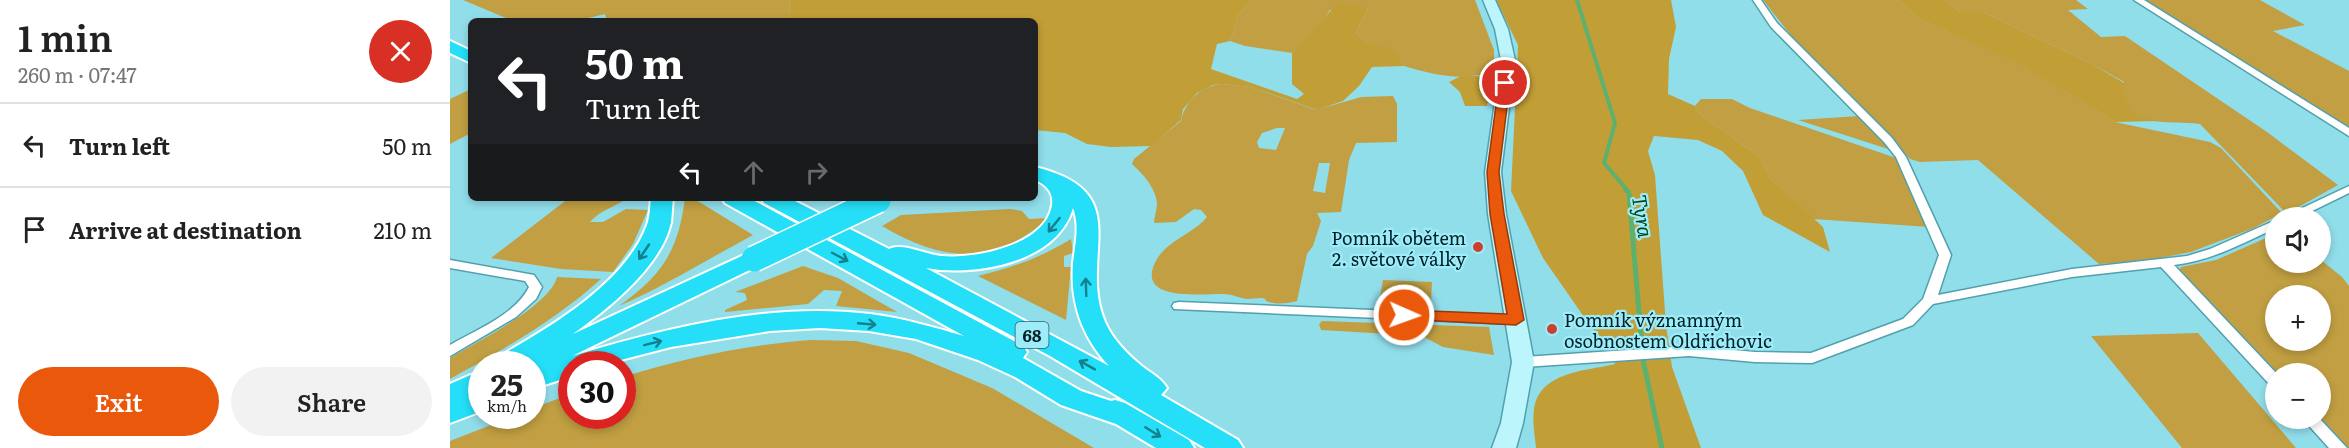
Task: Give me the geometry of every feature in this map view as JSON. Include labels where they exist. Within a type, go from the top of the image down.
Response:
[{"type":"highway","points":[[450,29],[468,39]]},
{"type":"highway","points":[[450,46],[468,56]]},
{"type":"highway","points":[[832,230],[864,236],[893,251],[931,262],[959,264],[998,258],[1032,243],[1050,230],[1060,216],[1063,197],[1057,185],[1040,175]]},
{"type":"highway","points":[[1040,175],[1074,191],[1085,206],[1088,223],[1086,297],[1092,319],[1103,342],[1137,377],[1212,423],[1236,448]]},
{"type":"highway","points":[[527,351],[572,322],[627,274],[653,237],[661,216],[662,201]]},
{"type":"highway","name":"68","points":[[739,201],[964,324],[1179,448]]},
{"type":"highway","name":"68","points":[[778,201],[984,308],[1144,397],[1228,448]]},
{"type":"highway","points":[[546,357],[876,201]]},
{"type":"highway","points":[[622,351],[657,341],[735,327],[812,321],[876,324],[931,334],[964,344],[1021,369],[1071,398],[1127,417]]},
{"type":"highway","points":[[450,396],[468,386]]},
{"type":"highway","points":[[450,404],[468,396]]},
{"type":"highway","points":[[450,413],[468,406]]},
{"type":"street","points":[[1489,0],[1506,43],[1508,60],[1493,172],[1497,214],[1523,362],[1512,423],[1504,448]]},
{"type":"street","points":[[1523,362],[1689,351],[1755,357],[1812,357],[1908,322],[1929,301],[1945,255],[1901,157],[1888,140],[1774,25],[1757,0]]},
{"type":"street","points":[[2138,0],[2349,133]]},
{"type":"street","points":[[2311,207],[2349,189]]},
{"type":"street","points":[[1929,301],[2072,273],[2188,260],[2214,252],[2265,228]]},
{"type":"street","points":[[2164,262],[2265,370]]},
{"type":"street","points":[[450,264],[529,278],[536,287],[533,295],[522,305],[450,351]]},
{"type":"street","points":[[1179,306],[1516,320]]},
{"type":"street","points":[[2320,429],[2338,448]]},
{"type":"shaded area","points":[[463,0],[791,0],[787,18],[606,18],[605,14],[588,18],[506,18]]},
{"type":"shaded area","points":[[791,0],[1251,0],[1238,16],[1230,41],[1217,44],[1211,69],[1297,99],[1304,94],[1292,84],[1292,53],[1340,2],[1368,9],[1356,33],[1362,39],[1395,52],[1404,66],[1372,67],[1359,86],[1343,101],[1317,110],[1251,87],[1213,85],[1197,93],[1183,109],[1181,120],[1151,146],[1111,147],[1087,144],[1065,133],[1038,130],[1038,18],[787,18],[791,8],[789,3]]},
{"type":"shaded area","points":[[1251,0],[1475,0],[1494,50],[1494,71],[1460,77],[1404,66],[1395,52],[1362,39],[1356,33],[1368,9],[1330,10],[1310,38],[1292,53],[1245,46],[1230,41],[1238,16]]},
{"type":"shaded area","points":[[1496,0],[1671,0],[1676,27],[1669,59],[1668,94],[1695,106],[1702,116],[1760,157],[1770,178],[1823,227],[1830,252],[1763,215],[1743,171],[1722,151],[1698,140],[1654,136],[1648,151],[1655,175],[1666,325],[1672,367],[1701,448],[1536,448],[1534,410],[1538,397],[1545,387],[1554,380],[1578,371],[1615,364],[1610,348],[1591,327],[1543,258],[1511,191],[1518,45]]},
{"type":"shaded area","points":[[1763,0],[1897,0],[1919,19],[2026,67],[2115,122],[2210,142],[2221,148],[2276,207],[2265,207],[2265,222],[2254,228],[2191,252],[2144,261],[2099,264],[1978,160],[1920,162],[1910,159],[1848,92],[1793,38]]},
{"type":"shaded area","points":[[1897,0],[1946,0],[1960,12],[1983,12],[2092,64],[2124,83],[2126,99],[2131,110],[2157,121],[2115,122],[2025,67],[1919,19]]},
{"type":"shaded area","points":[[1946,0],[2076,0],[2088,9],[2068,10],[2101,37],[2125,36],[2267,132],[2338,185],[2299,207],[2280,207],[2200,124],[2153,121],[2136,116],[2127,104],[2124,82],[2092,64],[1983,12],[1960,12]]},
{"type":"shaded area","points":[[2142,0],[2260,0],[2305,25],[2273,31],[2349,71],[2349,129]]},
{"type":"shaded area","points":[[1461,76],[1477,76],[1490,80],[1487,106],[1465,106],[1460,92],[1449,82]]},
{"type":"shaded area","points":[[1215,85],[1251,87],[1316,110],[1361,97],[1393,96],[1397,104],[1397,142],[1356,143],[1349,160],[1341,212],[1317,213],[1321,221],[1313,246],[1307,254],[1297,301],[1276,303],[1263,298],[1247,299],[1227,294],[1181,294],[1159,288],[1153,282],[1152,272],[1161,254],[1207,217],[1201,210],[1194,209],[1176,222],[1154,223],[1157,204],[1154,192],[1132,164],[1134,159],[1181,121],[1186,107],[1195,95]],"holes":[[[1285,128],[1276,150],[1259,148],[1257,142],[1262,133]],[[1319,163],[1330,163],[1325,193],[1313,191]]]},
{"type":"shaded area","points":[[468,90],[468,135],[450,144],[450,99]]},
{"type":"shaded area","points":[[1701,99],[1732,99],[1750,108],[1896,158],[1929,227],[1813,219],[1770,178],[1760,157],[1702,116],[1695,106]]},
{"type":"shaded area","points":[[1859,116],[1887,145],[1888,149],[1798,120]]},
{"type":"shaded area","points":[[565,201],[623,201],[590,222],[603,222],[626,209],[648,210],[633,244],[613,272],[561,269],[491,258]]},
{"type":"shaded area","points":[[685,201],[698,201],[753,235],[619,306],[646,284],[666,261],[682,217]]},
{"type":"shaded area","points":[[1010,209],[1022,211],[1029,219],[1048,218],[1028,234],[1008,245],[987,252],[967,254],[925,247],[882,226],[901,215]]},
{"type":"shaded area","points":[[2265,238],[2265,273],[2331,273],[2331,268],[2342,277],[2349,286],[2349,448],[2339,448],[2321,429],[2331,429],[2331,363],[2266,363],[2179,271],[2181,267],[2216,260]]},
{"type":"shaded area","points":[[1071,239],[1073,253],[1064,256],[1064,267],[1071,267],[1066,320],[978,276],[1026,261]]},
{"type":"shaded area","points":[[803,266],[838,278],[897,312],[836,306],[842,291],[824,290],[808,304],[725,312],[747,300],[745,293],[735,292]]},
{"type":"shaded area","points":[[557,277],[601,279],[548,321],[499,351],[468,351],[468,369],[450,379],[450,358],[527,311],[551,288]]},
{"type":"shaded area","points":[[1383,280],[1432,282],[1431,301],[1380,298]]},
{"type":"shaded area","points":[[1322,321],[1489,327],[1494,355],[1443,347],[1422,336],[1321,330],[1319,324]]},
{"type":"shaded area","points":[[2198,333],[2265,412],[2265,429],[2280,429],[2296,448],[2182,448],[2091,336]]},
{"type":"shaded area","points":[[811,340],[856,341],[909,353],[992,388],[1094,448],[450,448],[450,441],[481,429],[546,429],[546,403],[558,399],[558,429],[636,429],[636,373],[716,353]]},
{"type":"waterway","name":"Tyra","points":[[1577,0],[1615,123],[1604,163],[1628,191]]},
{"type":"waterway","name":"Tyra","points":[[1626,190],[1629,193],[1643,360],[1662,448]]},
{"type":"place","name":"Pomník obětem 2. světové války","points":[[1478,247]]},
{"type":"place","name":"Pomník významným osobnostem Oldřichovic","points":[[1552,329]]},
{"type":"route","points":[[1404,315],[1516,320],[1497,214],[1493,172],[1505,83]]}]
